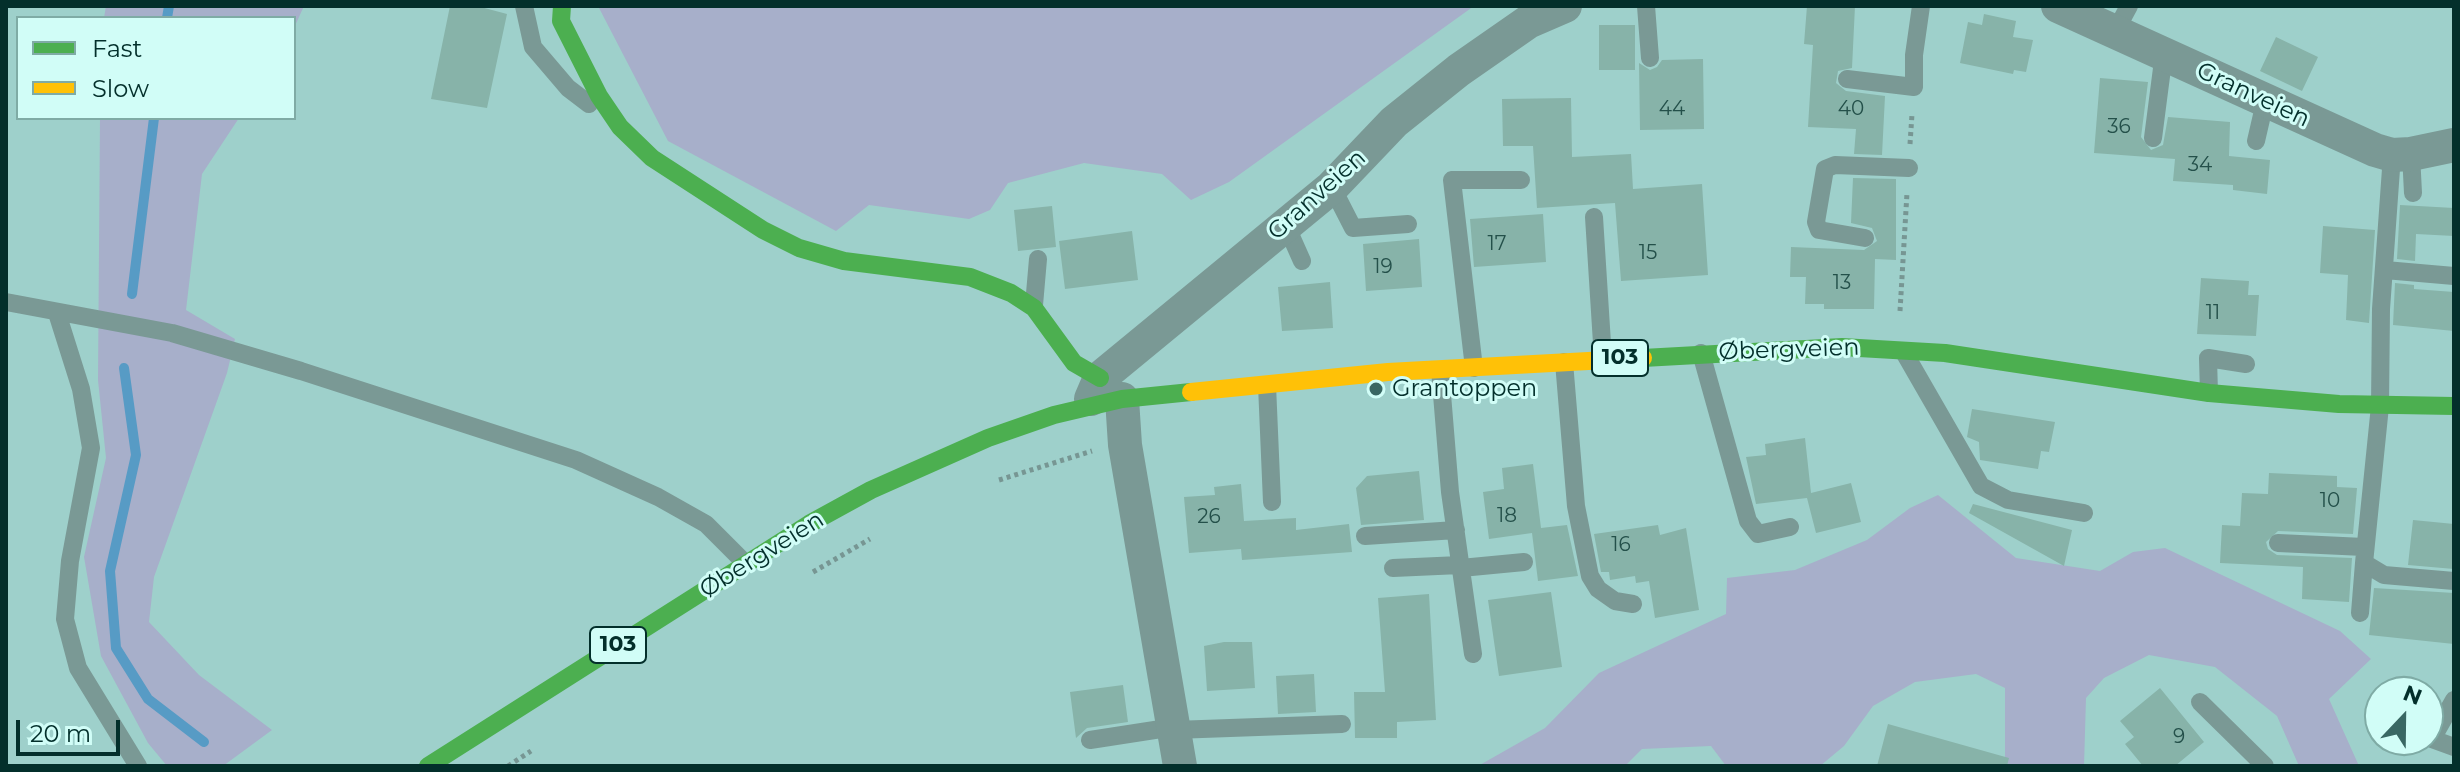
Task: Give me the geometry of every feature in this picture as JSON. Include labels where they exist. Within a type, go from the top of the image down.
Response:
[{"type":"main road","points":[[562,6],[561,21],[577,58],[620,127],[652,158],[763,230],[799,248],[844,261],[970,277],[1003,289],[1034,308],[1074,363],[1103,395]]},
{"type":"main road","name":"Øbergveien","points":[[428,766],[809,524],[933,460],[1103,395],[1603,359],[1842,347],[1900,348],[2209,393],[2380,406],[2454,406]]},
{"type":"street","name":"Granveien","points":[[1103,395],[1286,225],[1332,187],[1394,122],[1459,70],[1528,22],[1565,6]]},
{"type":"street","name":"Granveien","points":[[2058,6],[2122,18],[2164,53],[2265,102],[2402,154]]},
{"type":"street","points":[[2402,154],[2454,145]]},
{"type":"street","points":[[1103,395],[1125,445],[1180,766]]},
{"type":"lane","points":[[524,6],[533,47],[568,88],[620,127]]},
{"type":"lane","points":[[1646,6],[1650,58]]},
{"type":"lane","points":[[1847,79],[1914,87],[1914,55],[1921,6]]},
{"type":"lane","points":[[2153,138],[2164,53]]},
{"type":"lane","points":[[2256,141],[2265,102]]},
{"type":"lane","points":[[2402,154],[2413,193]]},
{"type":"lane","points":[[2360,613],[2380,406],[2385,270],[2402,154]]},
{"type":"lane","points":[[1865,238],[1819,230],[1816,222],[1825,169],[1835,165],[1909,168]]},
{"type":"lane","points":[[1474,368],[1452,180],[1521,180]]},
{"type":"lane","points":[[1332,187],[1353,228],[1408,224]]},
{"type":"lane","points":[[1594,217],[1603,359]]},
{"type":"lane","points":[[1286,225],[1302,261]]},
{"type":"lane","points":[[1034,308],[1038,259]]},
{"type":"lane","points":[[2385,270],[2454,276]]},
{"type":"lane","points":[[6,302],[186,337],[576,460],[658,497],[706,524],[746,564]]},
{"type":"lane","points":[[57,313],[81,389],[91,448],[70,561],[65,619],[78,668],[138,766]]},
{"type":"lane","points":[[1900,348],[1981,486],[2008,500],[2084,513]]},
{"type":"lane","points":[[1701,353],[1748,521],[1758,534],[1790,527]]},
{"type":"lane","points":[[2209,393],[2208,358],[2246,364]]},
{"type":"lane","points":[[1564,362],[1576,506],[1590,576],[1598,589],[1615,601],[1633,604]]},
{"type":"lane","points":[[1440,370],[1456,530],[1473,654]]},
{"type":"lane","points":[[1267,382],[1272,502]]},
{"type":"lane","points":[[1365,536],[1456,530]]},
{"type":"lane","points":[[2278,543],[2364,555],[2384,575],[2454,581]]},
{"type":"lane","points":[[1393,568],[1524,562]]},
{"type":"lane","points":[[2454,700],[2432,739],[2454,747]]},
{"type":"lane","points":[[2200,702],[2265,766]]},
{"type":"lane","points":[[1090,740],[1174,729],[1342,724]]},
{"type":"path","points":[[1900,348],[1914,87]]},
{"type":"shaded area","points":[[106,6],[304,6],[296,24],[296,16],[104,16]]},
{"type":"shaded area","points":[[598,6],[1474,6],[1229,182],[1191,200],[1162,174],[1084,163],[1008,183],[990,210],[969,219],[869,205],[836,231],[668,141]]},
{"type":"shaded area","points":[[100,120],[238,120],[202,174],[186,310],[235,339],[227,373],[154,577],[149,622],[199,675],[272,730],[223,766],[167,766],[148,743],[101,656],[84,557],[106,458],[98,380]]},
{"type":"shaded area","points":[[1938,495],[2016,558],[2100,571],[2133,552],[2165,548],[2340,631],[2371,659],[2329,699],[2359,766],[2299,766],[2277,716],[2215,667],[2149,655],[2104,678],[2086,698],[2084,766],[2009,766],[2005,760],[2005,688],[1976,674],[1915,682],[1873,706],[1844,746],[1820,766],[1726,766],[1711,746],[1642,749],[1625,766],[1478,766],[1545,728],[1599,673],[1726,614],[1727,578],[1795,570],[1867,540],[1910,508]]},
{"type":"building","points":[[450,6],[477,6],[507,14],[487,108],[431,99]]},
{"type":"building","points":[[1807,6],[1855,6],[1852,68],[1838,71],[1836,83],[1846,91],[1885,96],[1882,155],[1854,154],[1856,129],[1808,127],[1813,45],[1804,44]]},
{"type":"building","points":[[1984,14],[2016,21],[2013,37],[2033,40],[2026,72],[2014,70],[2013,74],[1960,63],[1968,22],[1982,25]]},
{"type":"building","points":[[1599,25],[1635,25],[1635,70],[1599,70]]},
{"type":"building","points":[[2276,37],[2318,57],[2302,91],[2260,71]]},
{"type":"building","points":[[1703,59],[1704,129],[1640,130],[1639,63],[1650,70],[1662,60]]},
{"type":"building","points":[[2100,78],[2148,82],[2141,137],[2151,150],[2163,145],[2168,117],[2230,122],[2229,156],[2270,160],[2267,194],[2233,190],[2233,185],[2173,181],[2175,159],[2094,153]]},
{"type":"building","points":[[1571,98],[1572,157],[1631,154],[1633,189],[1702,184],[1708,275],[1621,281],[1615,203],[1537,208],[1533,146],[1503,146],[1502,99]]},
{"type":"building","points":[[1853,178],[1896,179],[1896,260],[1875,259],[1874,309],[1824,309],[1824,304],[1805,304],[1806,277],[1790,277],[1791,247],[1864,250],[1877,241],[1872,228],[1851,223]]},
{"type":"building","points":[[2400,205],[2454,208],[2454,236],[2416,234],[2415,261],[2397,259]]},
{"type":"building","points":[[1052,206],[1056,247],[1018,251],[1014,210]]},
{"type":"building","points":[[1543,214],[1546,262],[1474,267],[1470,219]]},
{"type":"building","points":[[2323,226],[2375,230],[2369,323],[2346,320],[2348,275],[2320,273]]},
{"type":"building","points":[[1132,231],[1138,280],[1065,289],[1059,241]]},
{"type":"building","points":[[1419,239],[1422,287],[1366,291],[1363,244]]},
{"type":"building","points":[[2201,278],[2249,281],[2248,295],[2259,295],[2256,336],[2197,334]]},
{"type":"building","points":[[1330,282],[1333,328],[1282,331],[1278,287]]},
{"type":"building","points":[[2395,283],[2414,285],[2414,289],[2454,292],[2454,331],[2393,325]]},
{"type":"building","points":[[1972,409],[2055,422],[2049,452],[2041,451],[2038,469],[1980,460],[1979,442],[1967,437]]},
{"type":"building","points":[[1805,438],[1811,493],[1851,483],[1861,522],[1816,533],[1807,498],[1756,504],[1746,457],[1766,455],[1765,444]]},
{"type":"building","points":[[1533,464],[1541,528],[1567,525],[1578,576],[1538,581],[1532,533],[1489,539],[1483,492],[1504,489],[1502,468]]},
{"type":"building","points":[[1419,471],[1424,520],[1361,525],[1356,488],[1367,476]]},
{"type":"building","points":[[2269,473],[2337,476],[2337,487],[2357,488],[2353,534],[2278,531],[2266,542],[2268,549],[2277,555],[2352,558],[2349,602],[2302,599],[2303,567],[2220,563],[2222,525],[2240,526],[2242,493],[2268,494]]},
{"type":"building","points":[[1241,484],[1244,521],[1296,518],[1296,530],[1349,524],[1352,552],[1242,560],[1241,549],[1189,553],[1184,497],[1215,495],[1214,487]]},
{"type":"building","points":[[1973,504],[2072,530],[2064,566],[1969,513]]},
{"type":"building","points":[[2413,520],[2454,524],[2454,569],[2408,565]]},
{"type":"building","points":[[1658,525],[1660,535],[1686,528],[1699,610],[1655,618],[1649,581],[1636,583],[1635,576],[1610,580],[1609,572],[1601,572],[1594,534]]},
{"type":"building","points":[[2374,588],[2454,593],[2454,644],[2369,635]]},
{"type":"building","points":[[1551,592],[1562,667],[1499,676],[1488,600]]},
{"type":"building","points":[[1429,594],[1436,720],[1397,722],[1397,738],[1355,738],[1354,692],[1385,692],[1378,598]]},
{"type":"building","points":[[1252,642],[1255,688],[1207,691],[1204,646]]},
{"type":"building","points":[[1314,674],[1316,712],[1278,714],[1276,676]]},
{"type":"building","points":[[1123,685],[1128,722],[1087,728],[1076,738],[1070,692]]},
{"type":"building","points":[[2160,688],[2204,742],[2175,766],[2143,766],[2125,744],[2134,737],[2120,721]]},
{"type":"building","points":[[1888,724],[2009,758],[2007,766],[1877,766]]},
{"type":"waterway","points":[[167,16],[169,6]]},
{"type":"waterway","points":[[132,294],[154,120]]},
{"type":"waterway","points":[[124,368],[136,455],[110,571],[116,648],[148,699],[204,742]]},
{"type":"traffic: fast","points":[[562,6],[561,21],[599,96],[620,127],[652,158],[763,230],[799,248],[844,261],[970,277],[1011,293],[1034,308],[1074,363],[1100,378]]},
{"type":"traffic: fast","points":[[1643,358],[1842,347],[1945,353],[2209,393],[2339,404],[2454,406]]},
{"type":"traffic: fast","points":[[428,766],[809,524],[871,490],[988,438],[1054,415],[1122,399],[1191,392]]},
{"type":"traffic: slow","points":[[1191,392],[1388,372],[1643,358]]},
{"type":"place","name":"Grantoppen","points":[[1376,389]]}]
